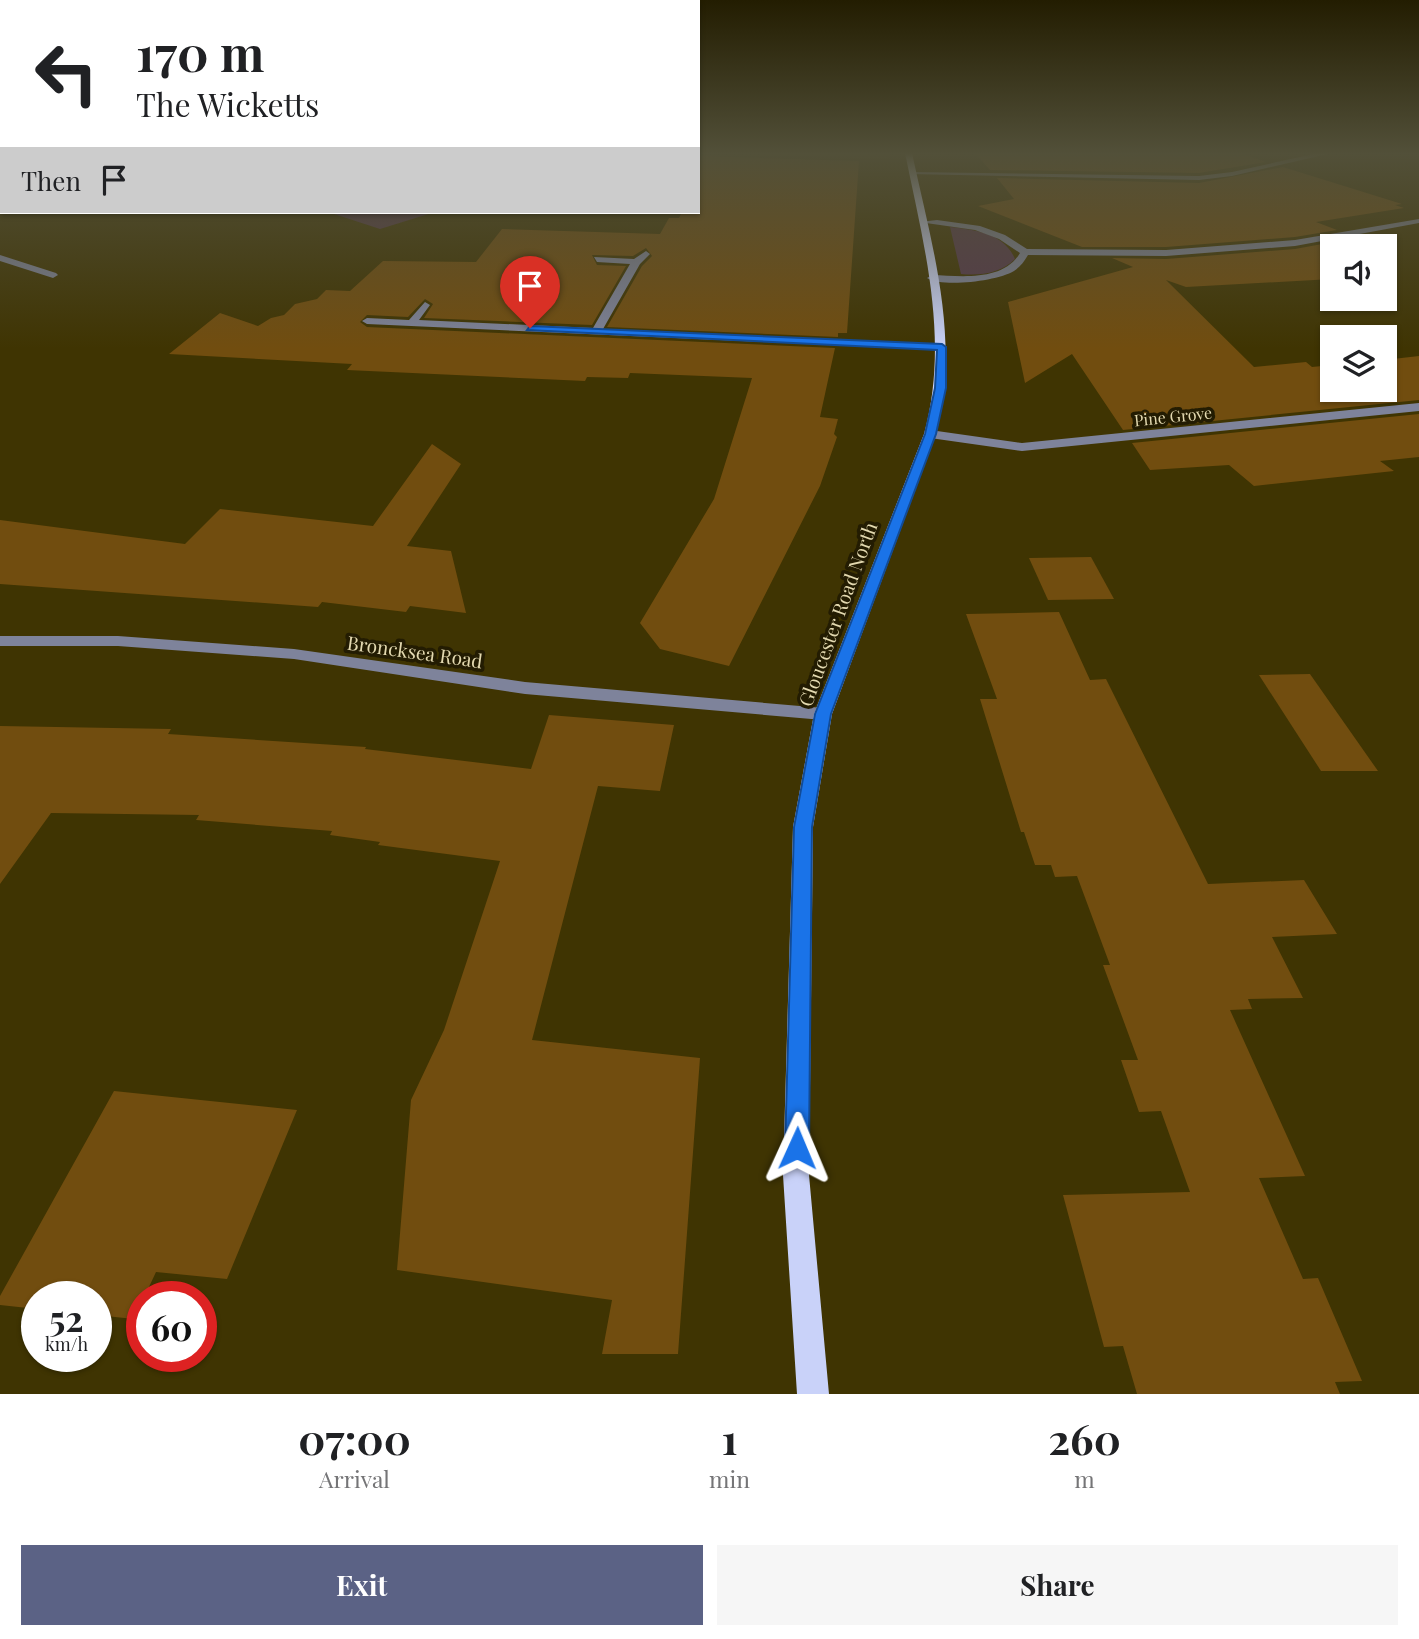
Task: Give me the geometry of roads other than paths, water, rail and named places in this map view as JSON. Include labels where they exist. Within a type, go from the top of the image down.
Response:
[{"type":"main road","name":"Gloucester Road North","points":[[813,1394],[796,1175],[803,827],[823,714],[930,434],[940,388],[942,347],[922,218]]},
{"type":"street","points":[[923,222],[982,228],[1014,242],[1025,252],[1179,252],[1295,243],[1419,221]]},
{"type":"street","points":[[932,278],[973,278],[1012,270],[1022,261],[1025,252]]},
{"type":"street","points":[[596,331],[636,262],[646,254]]},
{"type":"street","points":[[0,258],[53,275]]},
{"type":"street","points":[[597,259],[636,262]]},
{"type":"street","points":[[412,323],[425,304]]},
{"type":"street","points":[[367,321],[942,347]]},
{"type":"street","name":"Pine Grove","points":[[930,434],[1022,447],[1419,407]]},
{"type":"street","name":"Broncksea Road","points":[[0,640],[118,641],[294,654],[525,688],[823,714]]}]
